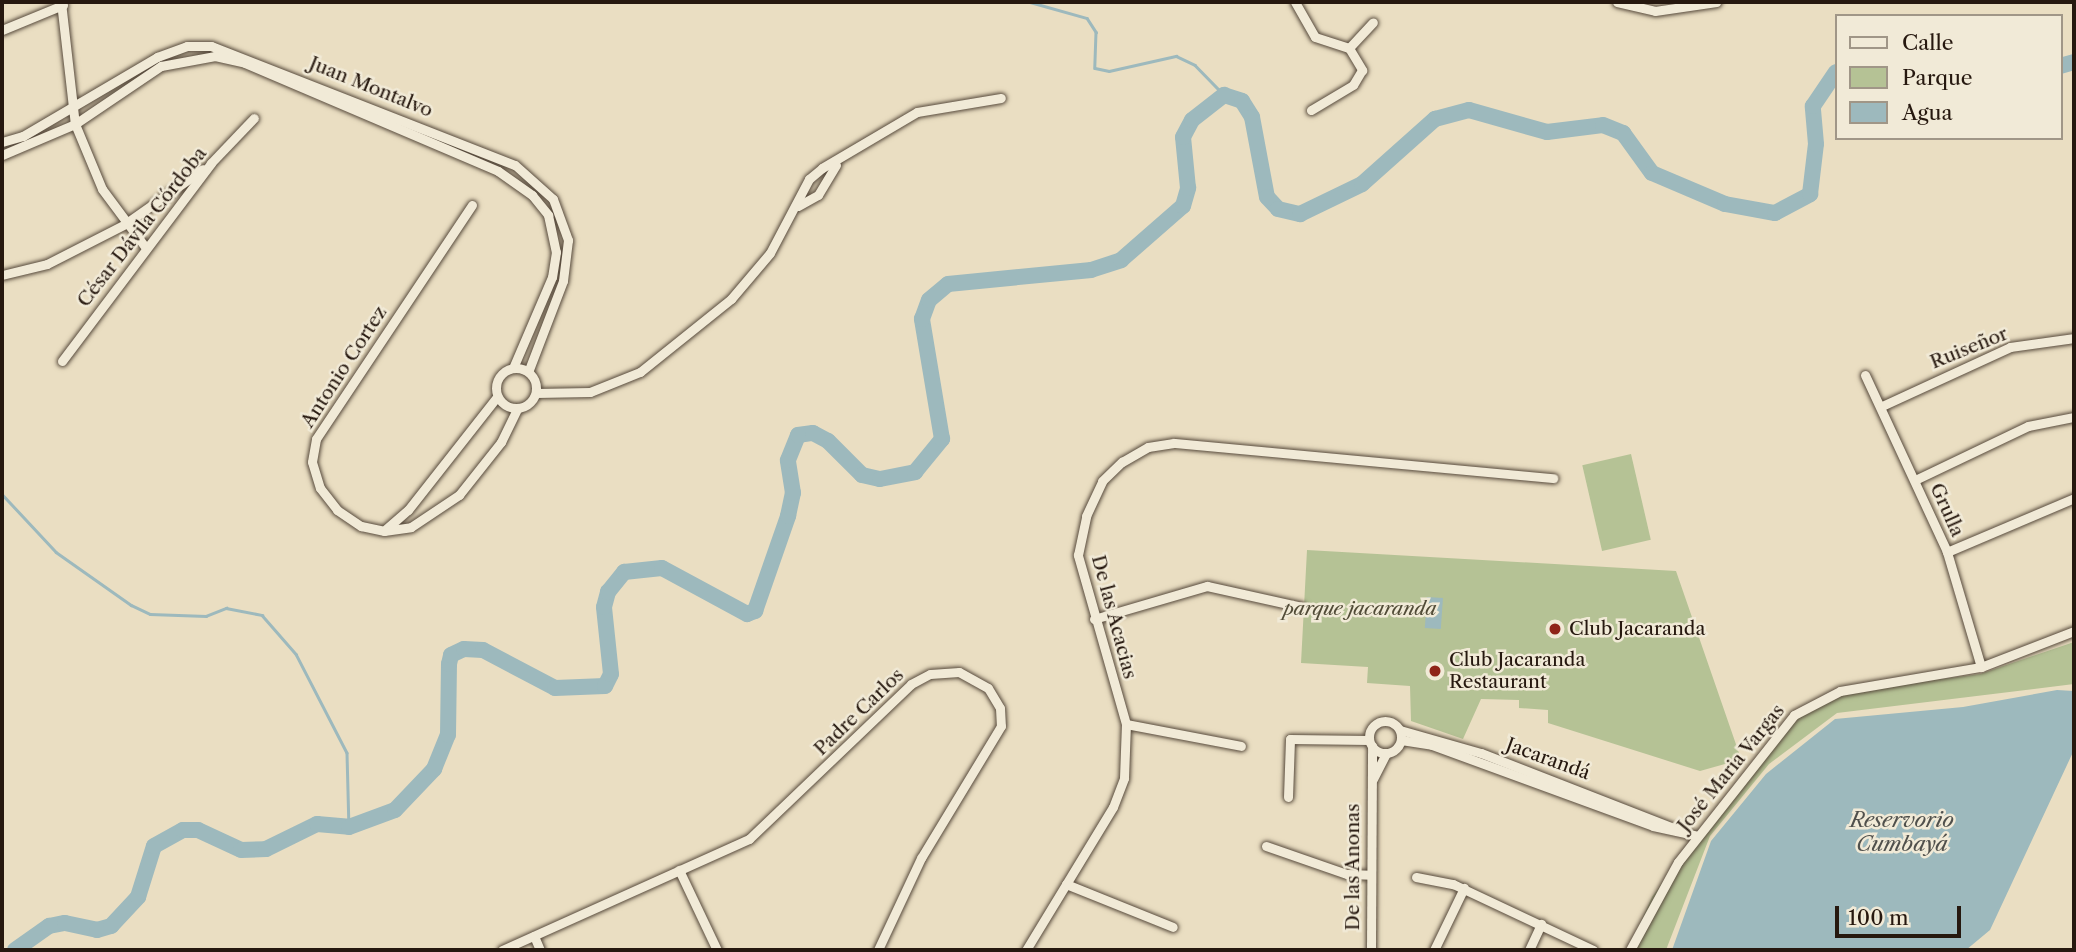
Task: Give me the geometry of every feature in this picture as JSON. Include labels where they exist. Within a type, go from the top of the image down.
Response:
[{"type":"street","points":[[1295,2],[1315,37],[1349,48],[1362,65],[1359,79],[1311,110]]},
{"type":"street","points":[[1617,2],[1656,11],[1716,2]]},
{"type":"street","points":[[2,30],[62,3],[75,124],[102,189],[125,224],[146,248]]},
{"type":"street","points":[[1349,48],[1373,22]]},
{"type":"street","name":"Juan Montalvo","points":[[2,142],[74,108],[157,57],[187,46],[211,46],[515,165],[539,181],[564,222],[567,262],[528,372]]},
{"type":"street","name":"Juan Montalvo","points":[[2,155],[75,124],[161,66],[186,57],[215,56],[257,64],[498,171],[532,195],[548,215],[556,252],[552,277],[513,368]]},
{"type":"street","points":[[384,531],[411,527],[459,495],[501,442],[517,409],[536,393],[590,392],[640,372],[731,299],[770,253],[799,206],[809,179],[836,165],[870,137],[916,112],[1001,98]]},
{"type":"street","name":"César Dávila Córdoba","points":[[62,361],[211,163],[254,118]]},
{"type":"street","points":[[2,275],[47,264],[125,224],[211,163]]},
{"type":"street","points":[[799,206],[818,195],[836,165]]},
{"type":"street","name":"Antonio Cortez","points":[[384,531],[361,526],[337,510],[320,488],[312,462],[316,439],[472,205]]},
{"type":"street","name":"Ruiseñor","points":[[1882,406],[2010,347],[2074,338]]},
{"type":"street","points":[[384,531],[408,510],[497,397],[500,375],[513,368],[528,372],[536,393]]},
{"type":"street","name":"Grulla","points":[[1864,375],[1882,406],[1947,552],[1981,667]]},
{"type":"street","points":[[497,397],[517,409]]},
{"type":"street","points":[[1915,480],[2028,426],[2074,417]]},
{"type":"street","name":"De las Acacias","points":[[1026,950],[1120,793],[1126,724],[1078,555],[1086,516],[1102,481],[1148,447],[1174,443],[1553,478]]},
{"type":"street","points":[[1947,552],[2074,498]]},
{"type":"street","points":[[1094,619],[1207,586],[1302,607]]},
{"type":"street","name":"José Maria Vargas","points":[[1630,950],[1698,836],[1794,715],[1816,701],[1840,691],[1981,667],[2074,631]]},
{"type":"street","name":"Padre Carlos","points":[[502,950],[761,832],[911,684],[930,674],[959,672],[988,688],[1000,708],[1000,726],[922,859],[878,950]]},
{"type":"street","name":"Jacarandá","points":[[1371,743],[1371,728],[1383,721],[1400,735],[1698,836]]},
{"type":"street","points":[[1126,724],[1241,746]]},
{"type":"street","points":[[1371,784],[1386,753],[1400,735]]},
{"type":"street","points":[[1288,797],[1290,739],[1371,743],[1386,753]]},
{"type":"street","name":"De las Anonas","points":[[1371,743],[1371,950]]},
{"type":"street","points":[[1266,846],[1347,874],[1371,875]]},
{"type":"street","points":[[679,870],[717,950]]},
{"type":"street","points":[[1416,877],[1464,888],[1593,950]]},
{"type":"street","points":[[1066,884],[1173,927]]},
{"type":"street","points":[[1434,950],[1464,888]]},
{"type":"street","points":[[1529,950],[1541,924]]},
{"type":"street","points":[[534,936],[540,950]]},
{"type":"green space","points":[[1631,454],[1651,540],[1602,551],[1582,465]]},
{"type":"green space","name":"Club Jacaranda","points":[[1307,550],[1676,571],[1739,753],[1732,762],[1700,771],[1548,723],[1548,710],[1519,708],[1519,700],[1481,699],[1463,739],[1411,721],[1410,686],[1367,683],[1368,667],[1301,663]]},
{"type":"green space","points":[[2074,642],[2074,684],[1837,713],[1769,764],[1710,836],[1666,950],[1628,950],[1652,897],[1714,811],[1799,715],[1843,692],[1980,674]]},
{"type":"water","points":[[1427,597],[1443,598],[1441,629],[1425,628]]},
{"type":"water","name":"Reservorio Cumbayá","points":[[2057,690],[2074,691],[2074,750],[1990,930],[1966,950],[1672,950],[1711,841],[1766,774],[1835,719],[1963,707]]},
{"type":"waterway","points":[[1030,2],[1087,18],[1096,32],[1095,68],[1109,71],[1176,56],[1195,65],[1230,101]]},
{"type":"waterway","points":[[2062,65],[2074,62]]},
{"type":"waterway","points":[[15,950],[49,926],[65,923],[97,930],[111,926],[138,897],[154,846],[183,830],[198,830],[241,850],[266,849],[317,824],[349,827],[395,810],[434,769],[448,735],[451,655],[464,649],[483,650],[555,688],[605,686],[611,674],[604,607],[608,592],[624,572],[662,568],[747,614],[755,611],[788,516],[793,493],[788,460],[798,435],[813,433],[828,441],[862,475],[880,479],[915,472],[942,439],[922,319],[929,300],[948,284],[1091,270],[1121,260],[1183,206],[1188,188],[1183,137],[1192,120],[1224,95],[1242,101],[1252,117],[1267,197],[1278,209],[1300,214],[1362,184],[1435,119],[1469,110],[1547,132],[1603,125],[1623,133],[1652,173],[1725,204],[1775,213],[1810,194],[1816,144],[1813,106],[1834,75]]},
{"type":"waterway","points":[[2,494],[56,552],[131,605],[150,614],[206,616],[226,608],[262,615],[296,654],[347,753],[349,827]]},
{"type":"place","name":"Club Jacaranda","points":[[1555,629]]},
{"type":"place","name":"Club Jacaranda Restaurant","points":[[1435,671]]},
{"type":"park label","name":"parque jacaranda","points":[[1360,609]]}]
